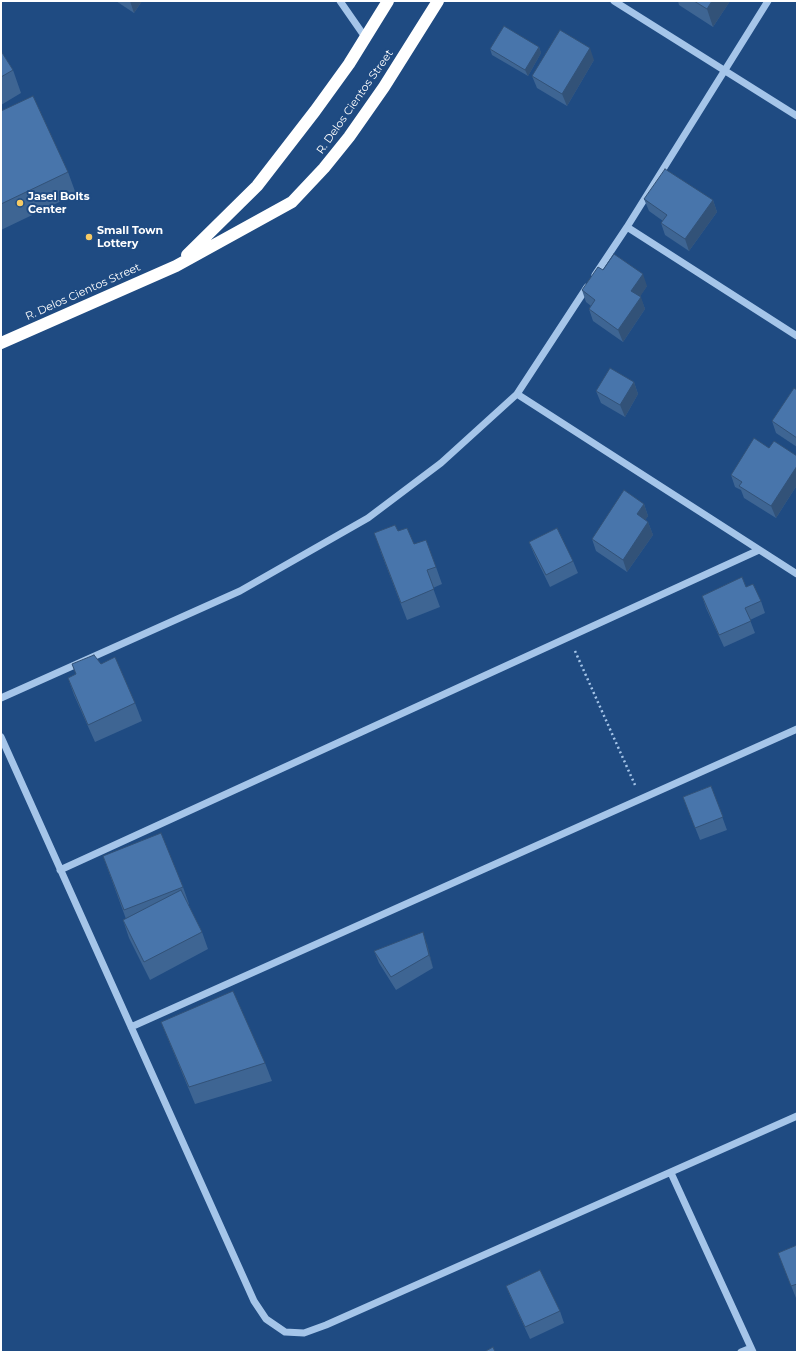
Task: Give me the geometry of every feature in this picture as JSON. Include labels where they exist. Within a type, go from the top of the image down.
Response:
[{"type":"highway","name":"R. Delos Cientos Street","points":[[176,266],[257,186],[349,64],[388,1]]},
{"type":"highway","name":"R. Delos Cientos Street","points":[[1,343],[176,266],[292,202],[324,168],[349,137],[384,87],[438,1]]},
{"type":"street","points":[[340,1],[365,37]]},
{"type":"street","points":[[614,1],[797,116]]},
{"type":"street","points":[[1,698],[240,591],[368,518],[441,463],[517,394],[627,227],[768,1]]},
{"type":"street","points":[[627,227],[797,336]]},
{"type":"street","points":[[517,394],[797,574]]},
{"type":"street","points":[[60,870],[759,550]]},
{"type":"street","points":[[131,1027],[797,729]]},
{"type":"street","points":[[1,737],[254,1301],[266,1320],[285,1332],[304,1333],[326,1325],[797,1116]]},
{"type":"street","points":[[671,1172],[752,1350],[741,1352]]},
{"type":"path","points":[[570,637],[641,799]]},
{"type":"building","points":[[694,1],[712,1],[707,9]]},
{"type":"building","points":[[504,26],[539,47],[525,70],[490,49]]},
{"type":"building","points":[[560,30],[590,48],[562,94],[532,76]]},
{"type":"building","points":[[1,51],[13,70],[1,77]]},
{"type":"building","points":[[33,96],[68,172],[1,204],[1,111]]},
{"type":"building","points":[[665,169],[713,200],[685,239],[661,223],[667,215],[644,199]]},
{"type":"building","points":[[614,254],[643,274],[631,291],[641,297],[618,330],[589,309],[595,300],[582,290],[598,267],[603,270]]},
{"type":"building","points":[[610,368],[634,382],[620,405],[596,391]]},
{"type":"building","points":[[794,388],[797,390],[797,438],[772,421]]},
{"type":"building","points":[[754,438],[769,448],[774,441],[797,456],[797,466],[771,506],[739,486],[742,482],[731,475]]},
{"type":"building","points":[[624,490],[644,504],[637,514],[648,522],[623,560],[592,539]]},
{"type":"building","points":[[395,525],[398,531],[407,528],[414,544],[426,540],[436,567],[427,570],[434,589],[401,603],[374,533]]},
{"type":"building","points":[[557,528],[573,561],[546,575],[529,542]]},
{"type":"building","points":[[742,577],[746,587],[753,584],[761,601],[745,608],[751,621],[719,635],[702,596]]},
{"type":"building","points":[[94,655],[101,664],[115,657],[135,703],[88,725],[68,678],[76,674],[72,664]]},
{"type":"building","points":[[711,786],[723,817],[695,828],[683,797]]},
{"type":"building","points":[[161,833],[183,887],[124,910],[103,856]]},
{"type":"building","points":[[181,890],[202,932],[144,962],[123,920]]},
{"type":"building","points":[[423,932],[429,955],[391,977],[374,951]]},
{"type":"building","points":[[233,991],[265,1063],[189,1087],[161,1022]]},
{"type":"building","points":[[797,1245],[797,1284],[791,1286],[778,1253]]},
{"type":"building","points":[[540,1270],[560,1311],[525,1327],[506,1286]]},
{"type":"building","points":[[493,1347],[495,1352],[484,1352]]},
{"type":"place","name":"Jasel Bolts Center","points":[[20,203]]},
{"type":"place","name":"Small Town Lottery","points":[[89,237]]}]
